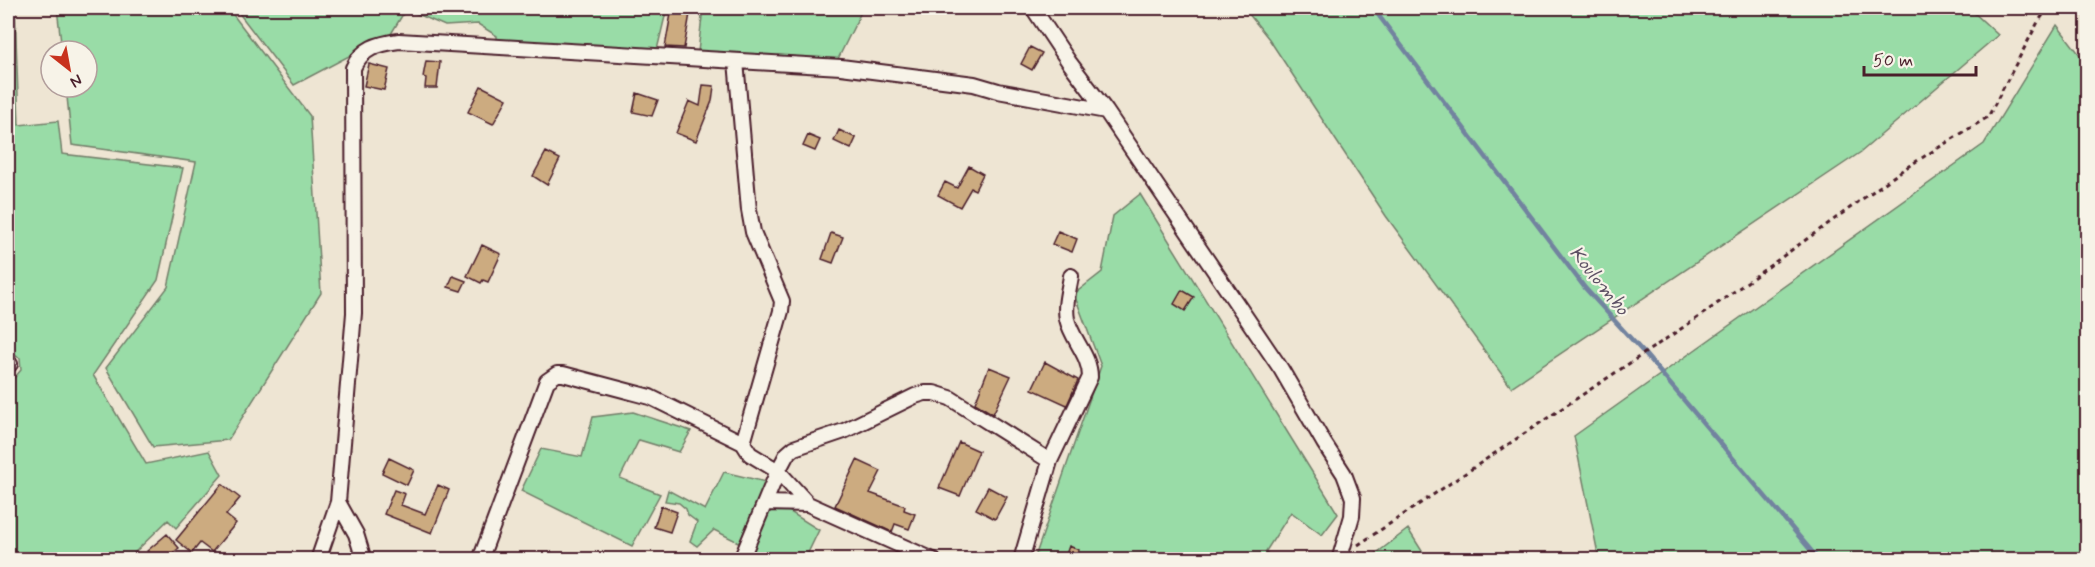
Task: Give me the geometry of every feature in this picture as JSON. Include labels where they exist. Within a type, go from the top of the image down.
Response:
[{"type":"street","points":[[1033,8],[1069,62],[1106,111],[1281,369],[1344,474],[1353,498],[1352,516],[1338,558]]},
{"type":"street","points":[[318,560],[338,502],[353,334],[353,68],[358,56],[379,44],[399,41],[841,67],[974,84],[998,91],[1106,111]]},
{"type":"street","points":[[736,61],[753,232],[782,301],[743,443],[750,454],[778,471],[808,504]]},
{"type":"street","points":[[1021,560],[1050,461],[1090,377],[1086,357],[1067,320],[1066,304],[1071,276]]},
{"type":"street","points":[[480,560],[547,381],[557,374],[650,397],[743,443]]},
{"type":"street","points":[[741,560],[787,454],[794,448],[844,431],[915,396],[925,393],[950,398],[1050,461]]},
{"type":"street","points":[[338,502],[356,534],[364,560]]},
{"type":"street","points":[[765,503],[808,504],[933,560]]},
{"type":"path","points":[[1338,558],[1700,316],[1904,169],[1988,117],[2038,22],[2048,8]]},
{"type":"green space","points":[[8,8],[15,8],[19,125],[58,121],[62,154],[183,168],[158,280],[93,375],[146,464],[209,451],[222,475],[176,528],[168,520],[128,559],[8,559],[8,385],[21,370],[20,358],[8,352]]},
{"type":"green space","points":[[57,8],[228,8],[310,116],[321,293],[228,440],[153,447],[106,368],[168,287],[196,162],[72,145],[67,99],[99,99],[99,39],[61,39]]},
{"type":"green space","points":[[235,8],[667,8],[656,54],[497,43],[497,36],[478,24],[445,26],[406,9],[391,34],[294,85]]},
{"type":"green space","points":[[703,8],[863,8],[836,63],[698,52]]},
{"type":"green space","points":[[1244,8],[1969,8],[1998,35],[1861,152],[1511,387],[1386,216],[1269,39]]},
{"type":"green space","points":[[2057,25],[2087,64],[2087,559],[1599,559],[1574,436],[1984,144]]},
{"type":"green space","points":[[1140,194],[1338,514],[1322,535],[1291,512],[1266,551],[1270,559],[1034,560],[1101,366],[1074,294],[1102,272],[1113,216]]},
{"type":"green space","points":[[633,412],[691,431],[679,452],[639,440],[620,478],[660,494],[632,546],[521,491],[541,449],[582,457],[593,417]]},
{"type":"green space","points":[[724,472],[766,482],[740,543],[714,530],[697,546],[690,541],[697,522],[679,503],[665,501],[668,490],[705,510]]},
{"type":"green space","points":[[768,508],[784,508],[819,530],[805,559],[748,560]]},
{"type":"green space","points":[[1408,529],[1427,559],[1369,559]]},
{"type":"building","points":[[672,8],[691,8],[684,48],[665,47]]},
{"type":"building","points":[[1030,47],[1042,53],[1032,70],[1021,64]]},
{"type":"building","points":[[426,61],[440,62],[437,88],[425,88],[426,78],[423,77]]},
{"type":"building","points":[[369,64],[389,69],[384,90],[364,86]]},
{"type":"building","points":[[703,85],[714,86],[712,101],[696,141],[676,133],[689,101],[700,106]]},
{"type":"building","points":[[481,86],[507,99],[493,124],[468,112]]},
{"type":"building","points":[[637,93],[658,100],[652,116],[633,112]]},
{"type":"building","points":[[839,130],[856,138],[851,149],[834,141]]},
{"type":"building","points":[[808,135],[820,140],[815,151],[803,146]]},
{"type":"building","points":[[546,152],[560,159],[547,185],[533,176]]},
{"type":"building","points":[[969,166],[983,174],[975,190],[971,188],[960,207],[938,195],[945,182],[957,188]]},
{"type":"building","points":[[1058,231],[1077,239],[1072,252],[1052,244]]},
{"type":"building","points":[[831,233],[843,237],[833,263],[822,259]]},
{"type":"building","points":[[482,245],[501,254],[488,282],[483,280],[481,283],[467,276]]},
{"type":"building","points":[[453,276],[466,281],[461,291],[448,287]]},
{"type":"building","points":[[1182,290],[1194,297],[1185,311],[1174,304]]},
{"type":"building","points":[[1045,362],[1078,380],[1067,405],[1032,389]]},
{"type":"building","points":[[989,367],[1011,376],[993,414],[975,403]]},
{"type":"building","points":[[959,442],[979,451],[960,496],[939,488]]},
{"type":"building","points":[[389,458],[414,470],[407,485],[382,473]]},
{"type":"building","points":[[857,460],[881,471],[870,493],[905,506],[904,510],[915,514],[909,529],[895,524],[892,532],[835,506]]},
{"type":"building","points":[[222,484],[240,498],[226,515],[236,523],[212,552],[200,543],[192,553],[176,540]]},
{"type":"building","points":[[438,485],[449,490],[432,533],[384,514],[394,490],[405,494],[401,505],[425,514]]},
{"type":"building","points":[[988,487],[1007,497],[995,519],[976,509]]},
{"type":"building","points":[[661,506],[677,512],[670,532],[654,527]]},
{"type":"building","points":[[167,534],[179,548],[165,560],[155,560],[147,551]]},
{"type":"building","points":[[1069,546],[1079,550],[1076,560],[1064,560]]},
{"type":"waterway","name":"Koulombo","points":[[1373,8],[1585,288],[1644,353],[1819,560]]}]
